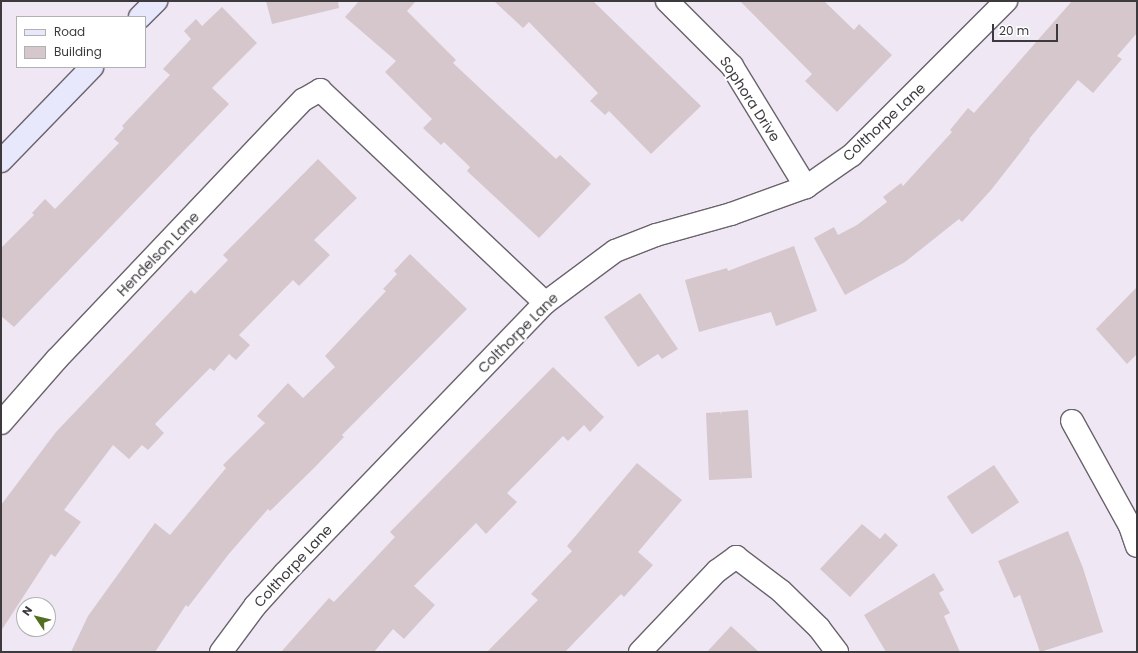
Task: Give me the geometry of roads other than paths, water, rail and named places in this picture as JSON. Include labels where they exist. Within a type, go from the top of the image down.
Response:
[{"type":"street","points":[[141,16],[156,1]]},
{"type":"street","name":"Sophora Drive","points":[[667,1],[732,66],[806,187]]},
{"type":"street","name":"Colthorpe Lane","points":[[221,652],[255,606],[284,573],[545,303],[615,251],[656,235],[731,214],[806,187],[852,155],[1006,1]]},
{"type":"street","points":[[1,161],[91,68]]},
{"type":"street","name":"Hendelson Lane","points":[[1,423],[56,360],[303,100],[320,90],[545,303]]},
{"type":"street","points":[[1072,420],[1130,526],[1137,546]]},
{"type":"street","points":[[640,652],[717,571],[736,557],[781,591],[819,628],[837,652]]}]
